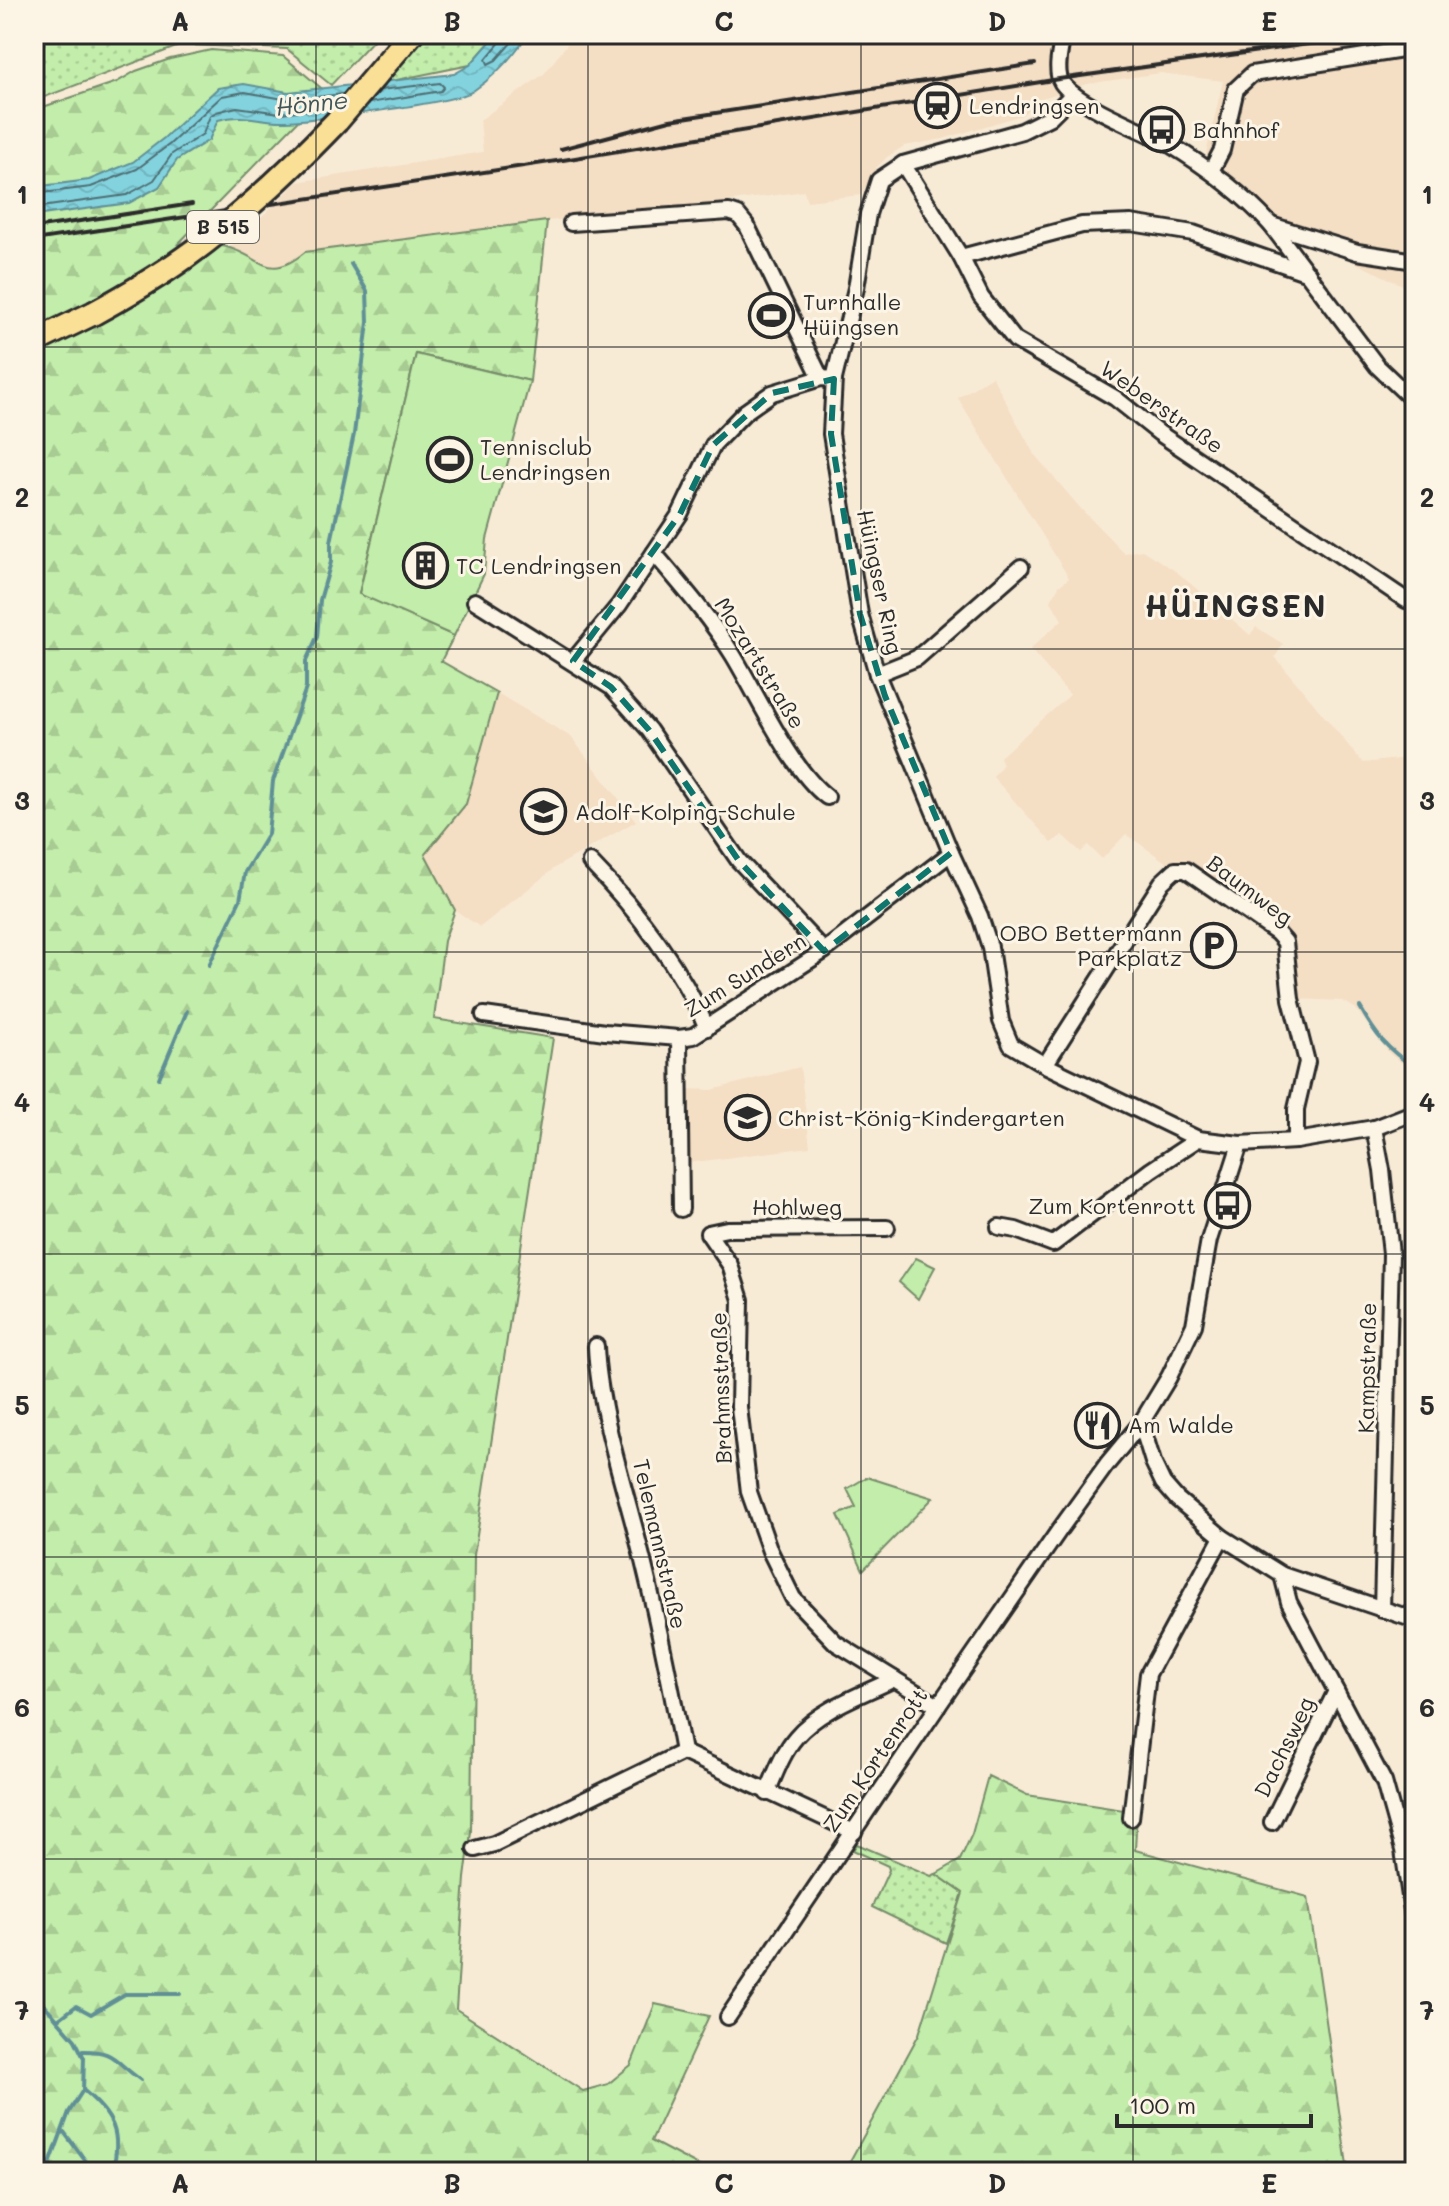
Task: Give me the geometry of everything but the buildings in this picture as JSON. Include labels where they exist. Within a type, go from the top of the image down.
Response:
[{"type":"main road","name":"B 515","points":[[34,342],[94,313],[185,258],[234,219],[327,131],[411,34]]},
{"type":"street","points":[[1063,34],[1059,79],[1073,94],[1158,138],[1211,171],[1251,203],[1377,366],[1415,402]]},
{"type":"street","points":[[1211,171],[1222,150],[1236,89],[1252,74],[1415,48]]},
{"type":"street","name":"Hüingser Ring","points":[[1073,94],[1050,117],[1022,131],[903,164],[879,180],[868,214],[856,288],[827,378],[839,491],[860,614],[877,674],[980,916],[990,947],[1003,1029],[1011,1045],[1045,1065],[1198,1139],[1240,1144],[1296,1141],[1374,1128],[1415,1112]]},
{"type":"street","name":"Weberstraße","points":[[903,164],[961,257],[981,297],[1015,340],[1115,398],[1159,433],[1406,600],[1415,594]]},
{"type":"street","points":[[571,223],[729,212],[738,215],[747,226],[827,378],[772,393],[745,412],[713,445],[692,492],[654,553],[619,605],[573,661]]},
{"type":"street","points":[[961,257],[1082,225],[1131,223],[1193,233],[1308,273]]},
{"type":"street","points":[[1271,225],[1357,252],[1415,261]]},
{"type":"street","name":"Mozartstraße","points":[[654,553],[698,604],[806,780],[827,797]]},
{"type":"street","points":[[877,674],[917,658],[1021,567]]},
{"type":"street","points":[[475,601],[611,687],[649,730],[739,861],[824,951]]},
{"type":"street","name":"Zum Sundern","points":[[484,1015],[605,1032],[679,1038],[693,1036],[824,951],[951,853]]},
{"type":"street","points":[[590,862],[624,897],[664,953],[697,1005],[707,1028]]},
{"type":"street","name":"Baumweg","points":[[1045,1065],[1167,875],[1175,870],[1186,870],[1277,933],[1285,942],[1291,999],[1307,1062],[1296,1109],[1296,1141]]},
{"type":"street","points":[[679,1038],[681,1209]]},
{"type":"street","name":"Kampstraße","points":[[1374,1128],[1391,1254],[1382,1610]]},
{"type":"street","points":[[999,1227],[1053,1244],[1151,1170],[1198,1139]]},
{"type":"street","name":"Zum Kortenrott","points":[[728,2017],[938,1706],[1060,1529],[1141,1423],[1169,1377],[1194,1325],[1209,1240],[1240,1144]]},
{"type":"street","name":"Hohlweg","points":[[708,1233],[727,1229],[887,1228]]},
{"type":"street","name":"Brahmsstraße","points":[[708,1233],[730,1265],[741,1300],[739,1407],[744,1467],[752,1503],[770,1551],[793,1598],[836,1643],[938,1706]]},
{"type":"street","name":"Telemannstraße","points":[[596,1346],[615,1451],[642,1555],[683,1752]]},
{"type":"street","points":[[1141,1423],[1163,1483],[1222,1537],[1282,1575],[1415,1620]]},
{"type":"street","points":[[1131,1818],[1148,1674],[1222,1537]]},
{"type":"street","points":[[1282,1575],[1289,1602],[1384,1782],[1403,1850],[1415,1930]]},
{"type":"street","points":[[767,1793],[777,1768],[796,1738],[812,1723],[826,1712],[894,1679]]},
{"type":"street","name":"Dachsweg","points":[[1272,1822],[1336,1691]]},
{"type":"street","points":[[475,1849],[494,1844],[683,1752],[854,1832]]},
{"type":"highlighted area","points":[[834,379],[831,434],[860,614],[885,696],[951,853],[824,951],[739,861],[649,730],[611,687],[573,661],[680,514],[713,445],[772,393]]},
{"type":"shaded area","points":[[572,34],[1415,34],[1415,291],[1337,254],[1297,241],[1206,154],[1223,81],[1160,73],[1087,84],[1042,98],[1022,115],[943,139],[904,146],[877,167],[861,195],[807,201],[804,191],[676,209],[547,221],[305,252],[289,265],[267,267],[229,248],[298,182],[483,152],[480,120],[544,74]]},
{"type":"shaded area","points":[[992,376],[1034,454],[1124,553],[1142,550],[1177,572],[1250,635],[1256,627],[1283,644],[1275,657],[1363,763],[1415,757],[1415,1073],[1390,1054],[1355,1008],[1343,1001],[1297,999],[1292,942],[1259,909],[1187,862],[1167,863],[1126,834],[1102,859],[1088,845],[1081,852],[1062,835],[1052,843],[993,777],[1003,764],[1000,757],[1070,695],[1030,649],[1062,620],[1051,601],[1059,586],[1069,578],[958,398]]},
{"type":"shaded area","name":"Adolf-Kolping-Schule","points":[[497,693],[571,737],[636,821],[556,867],[480,927],[455,910],[425,854],[466,804]]},
{"type":"shaded area","name":"Christ-König-Kindergarten","points":[[800,1067],[810,1147],[688,1163],[686,1089],[712,1090]]},
{"type":"green space","points":[[34,34],[173,34],[179,46],[37,100]]},
{"type":"green space","points":[[188,34],[379,34],[331,85],[287,49],[190,45]]},
{"type":"green space","points":[[427,34],[497,34],[470,65],[382,83]]},
{"type":"green space","points":[[211,50],[283,56],[326,92],[178,244],[224,246],[274,267],[293,261],[305,252],[547,221],[530,381],[416,354],[359,593],[454,636],[441,661],[497,693],[466,804],[425,854],[455,910],[444,941],[434,1019],[553,1038],[474,1555],[471,1832],[456,2009],[583,2091],[608,2084],[631,2065],[655,2004],[709,2016],[651,2141],[710,2172],[34,2172],[34,110],[117,82],[136,71],[170,59]]},
{"type":"green space","name":"Tennisclub Lendringsen","points":[[416,354],[530,381],[487,539],[484,574],[454,636],[359,594]]},
{"type":"green space","points":[[916,1258],[935,1267],[918,1299],[899,1282]]},
{"type":"green space","points":[[867,1477],[933,1498],[863,1570],[838,1515],[856,1507],[847,1489]]},
{"type":"green space","points":[[988,1776],[1027,1795],[1137,1812],[1135,1850],[1308,1897],[1348,2172],[844,2172],[919,2034],[963,1893],[936,1874],[960,1860],[972,1834]]},
{"type":"green space","points":[[857,1844],[931,1876],[936,1874],[963,1893],[946,1943],[872,1907],[889,1870],[888,1866],[853,1850]]},
{"type":"water","name":"Hönne","points":[[497,34],[528,34],[488,79],[461,96],[347,115],[278,121],[242,117],[218,120],[209,140],[177,160],[159,187],[129,203],[34,216],[34,187],[89,180],[133,162],[218,88],[244,84],[288,92],[454,74],[470,65]]},
{"type":"waterway","points":[[209,965],[240,900],[245,872],[268,834],[273,781],[306,688],[306,661],[317,637],[320,600],[331,562],[331,542],[354,434],[368,322],[367,291],[351,264]]},
{"type":"waterway","points":[[34,894],[39,899]]},
{"type":"waterway","points":[[1360,1007],[1383,1041],[1415,1068]]},
{"type":"waterway","points":[[159,1078],[187,1011]]},
{"type":"waterway","points":[[34,1993],[75,2040],[84,2058],[83,2090],[69,2112],[47,2172]]},
{"type":"waterway","points":[[59,2019],[76,2006],[91,2014],[125,1994],[180,1994]]},
{"type":"waterway","points":[[82,2051],[108,2055],[141,2080]]},
{"type":"waterway","points":[[83,2090],[102,2108],[113,2126],[116,2146],[112,2172]]},
{"type":"waterway","points":[[64,2132],[90,2167],[99,2168],[101,2172]]},
{"type":"railway","points":[[1248,41],[1295,34]]},
{"type":"railway","points":[[34,240],[563,160],[1059,79],[1380,34]]},
{"type":"railway","points":[[561,149],[670,120],[1035,64]]},
{"type":"railway","points":[[34,228],[192,204]]},
{"type":"place","name":"Lendringsen","points":[[938,106]]},
{"type":"place","name":"Bahnhof","points":[[1162,130]]},
{"type":"place","name":"Turnhalle Hüingsen","points":[[772,315]]},
{"type":"place","name":"Tennisclub Lendringsen","points":[[449,460]]},
{"type":"place","name":"TC Lendringsen","points":[[425,566]]},
{"type":"place","name":"Adolf-Kolping-Schule","points":[[544,812]]},
{"type":"place","name":"OBO Bettermann Parkplatz","points":[[1213,946]]},
{"type":"place","name":"Christ-König-Kindergarten","points":[[747,1118]]},
{"type":"place","name":"Zum Kortenrott","points":[[1227,1206]]},
{"type":"place","name":"Am Walde","points":[[1097,1425]]},
{"type":"district","name":"HÜINGSEN","points":[[1236,607]]}]
